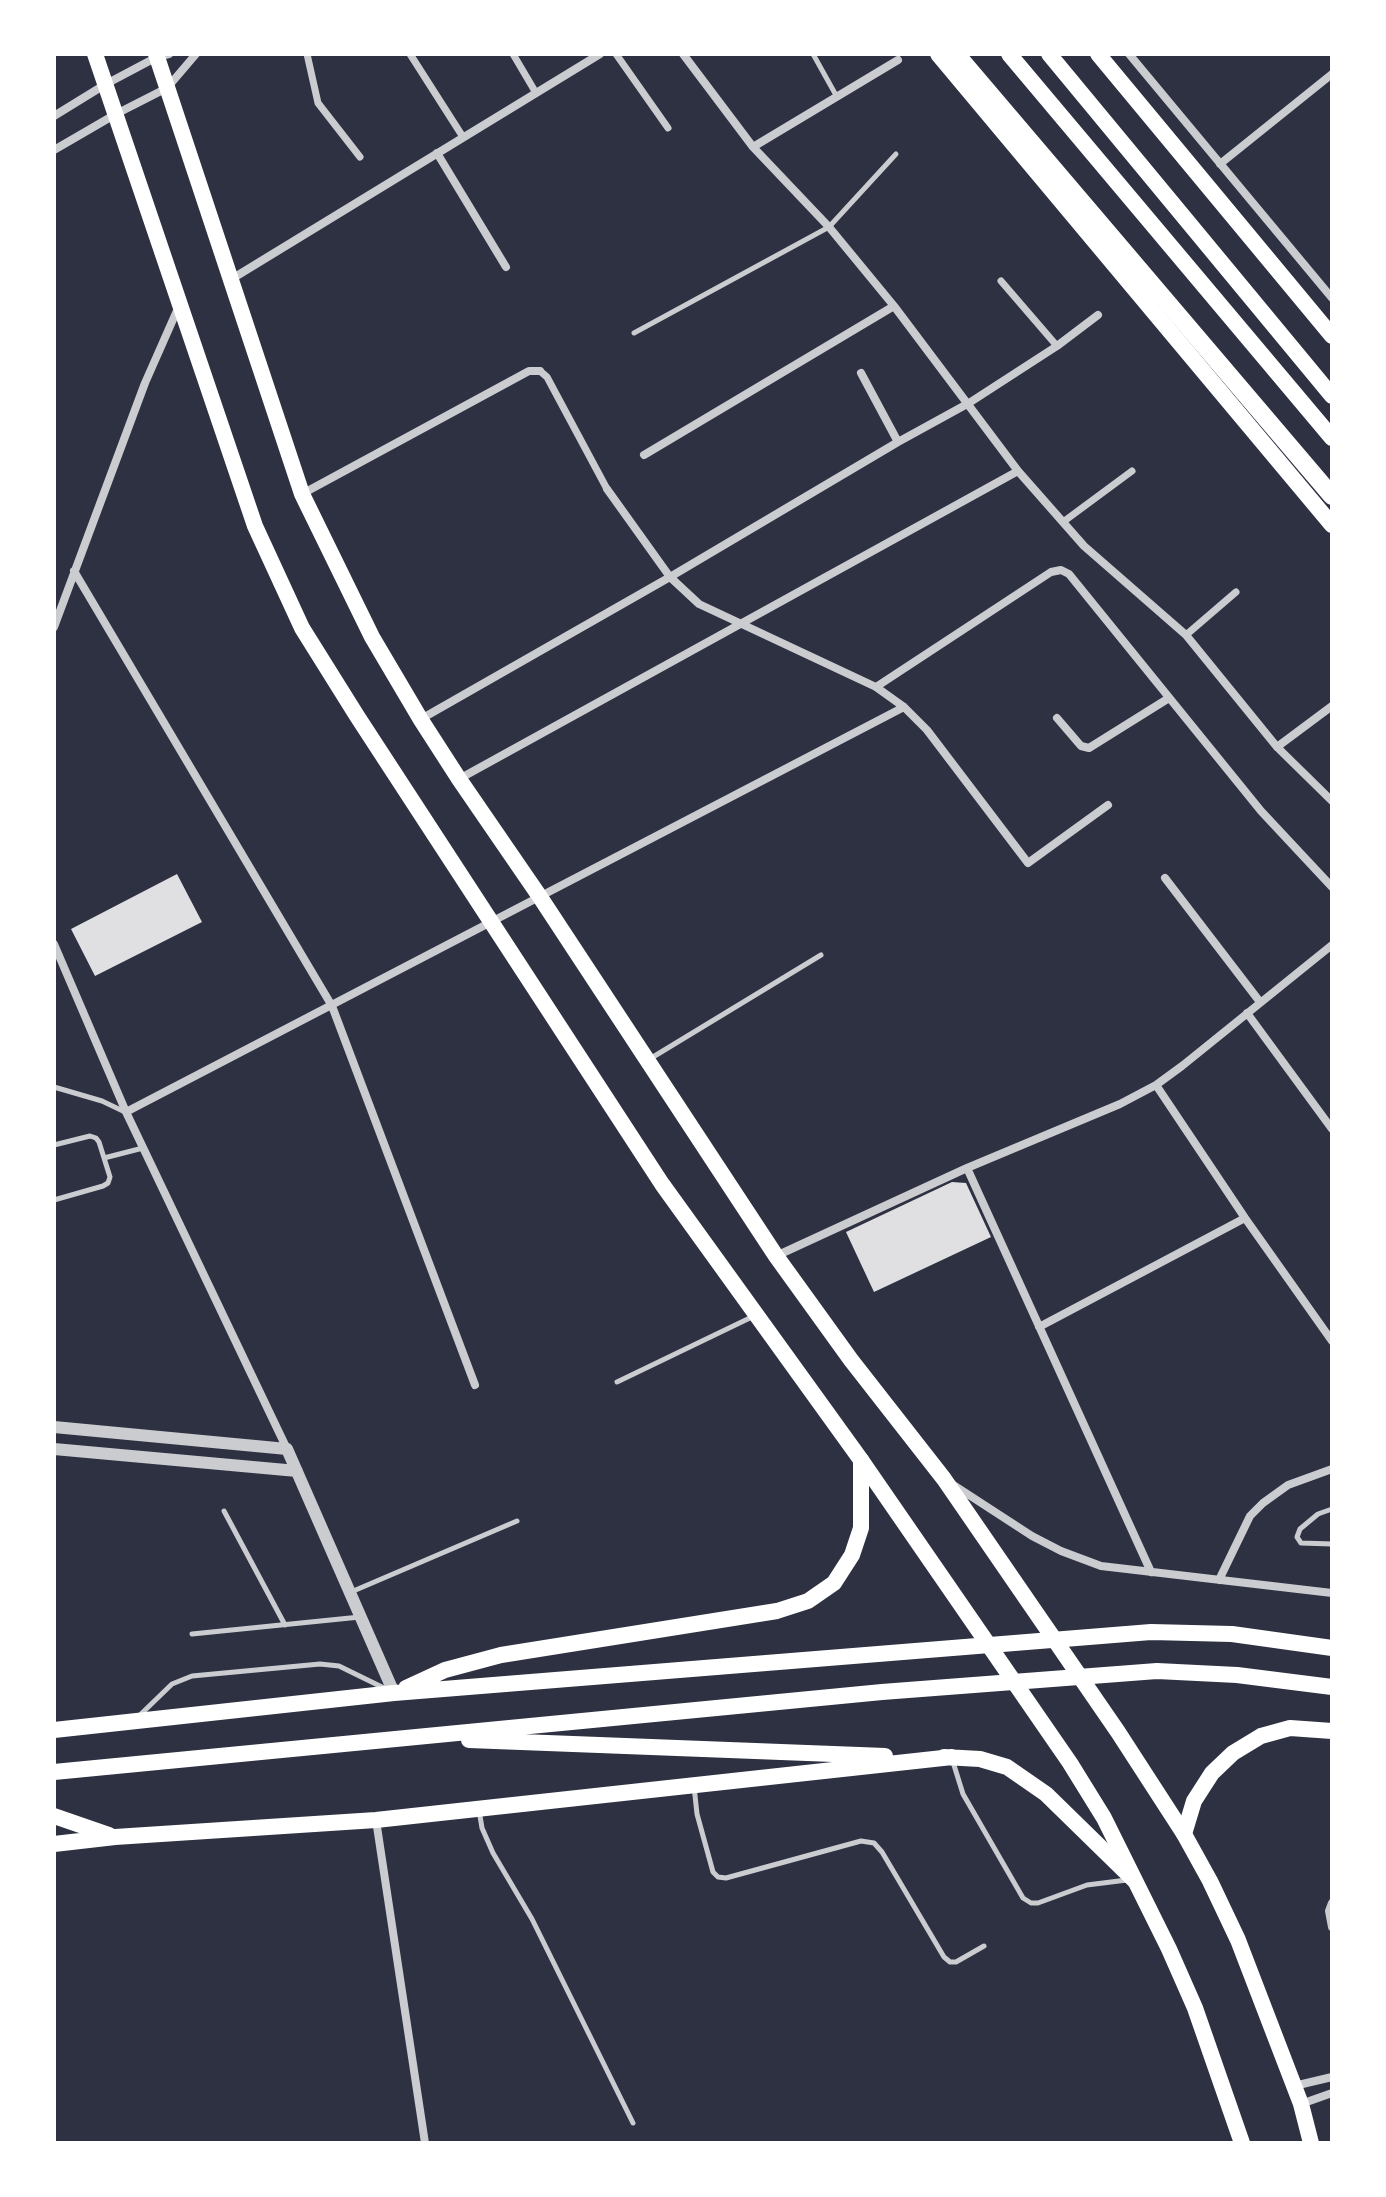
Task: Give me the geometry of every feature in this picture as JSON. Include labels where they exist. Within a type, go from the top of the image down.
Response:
[{"type":"highway","points":[[956,54],[1332,496]]},
{"type":"main road","points":[[95,54],[255,526],[302,628],[662,1184],[861,1460],[1070,1763],[1104,1818],[1169,1949],[1195,2008],[1242,2143]]},
{"type":"main road","points":[[938,54],[1332,525]]},
{"type":"main road","points":[[1009,54],[1332,438]]},
{"type":"main road","points":[[1049,54],[1332,396]]},
{"type":"main road","points":[[1098,54],[1332,336]]},
{"type":"main road","points":[[161,55],[167,88],[302,494],[372,637],[459,779],[776,1256],[851,1360],[944,1479],[1110,1719],[1184,1834],[1238,1940],[1301,2104],[1311,2143]]},
{"type":"main road","points":[[394,1693],[445,1670],[501,1655],[777,1611],[808,1601],[834,1583],[852,1555],[861,1528],[861,1460]]},
{"type":"main road","points":[[59,1727],[394,1693],[1151,1632],[1232,1634],[1332,1648]]},
{"type":"main road","points":[[54,1772],[882,1692],[1157,1671],[1237,1675],[1332,1687]]},
{"type":"main road","points":[[1184,1834],[1194,1801],[1212,1773],[1233,1753],[1261,1736],[1290,1728],[1332,1731]]},
{"type":"main road","points":[[407,1738],[980,1759],[1007,1767],[1046,1794],[1134,1880]]},
{"type":"main road","points":[[54,1844],[115,1837],[376,1820],[952,1757]]},
{"type":"main road","points":[[54,1816],[115,1837]]},
{"type":"street","points":[[54,150],[167,88],[196,54]]},
{"type":"street","points":[[307,54],[318,103],[360,157]]},
{"type":"street","points":[[410,54],[463,137]]},
{"type":"street","points":[[513,54],[536,93]]},
{"type":"street","points":[[230,280],[600,54]]},
{"type":"street","points":[[616,54],[668,128]]},
{"type":"street","points":[[683,54],[753,147],[829,227],[894,306],[1018,471],[1084,546],[1186,635],[1277,747],[1332,801]]},
{"type":"street","points":[[1129,54],[1332,298]]},
{"type":"street","points":[[54,116],[161,55]]},
{"type":"street","points":[[753,147],[898,60]]},
{"type":"street","points":[[1220,164],[1332,74]]},
{"type":"street","points":[[437,153],[506,267]]},
{"type":"street","points":[[1001,281],[1057,346]]},
{"type":"street","points":[[54,627],[145,383],[180,305]]},
{"type":"street","points":[[644,455],[894,306]]},
{"type":"street","points":[[421,720],[969,403],[1057,346],[1098,315]]},
{"type":"street","points":[[302,494],[529,371],[540,371],[547,377],[607,489],[670,577],[699,604],[876,687],[904,707],[927,730],[1028,863],[1108,805]]},
{"type":"street","points":[[861,373],[898,442]]},
{"type":"street","points":[[459,779],[1018,471]]},
{"type":"street","points":[[1063,522],[1132,471]]},
{"type":"street","points":[[876,687],[1051,572],[1061,570],[1069,574],[1261,811],[1332,887]]},
{"type":"street","points":[[74,571],[332,1006],[475,1385]]},
{"type":"street","points":[[1186,635],[1236,592]]},
{"type":"street","points":[[1057,718],[1085,749],[1169,698]]},
{"type":"street","points":[[1277,747],[1332,706]]},
{"type":"street","points":[[126,1112],[904,707]]},
{"type":"street","points":[[1165,878],[1260,1002]]},
{"type":"street","points":[[54,944],[126,1112],[287,1449],[394,1693]]},
{"type":"street","points":[[776,1256],[967,1168],[1120,1104],[1156,1085],[1332,945]]},
{"type":"street","points":[[1247,1013],[1332,1129]]},
{"type":"street","points":[[1156,1085],[1332,1341]]},
{"type":"street","points":[[967,1168],[1151,1572]]},
{"type":"street","points":[[1039,1327],[1245,1218]]},
{"type":"street","points":[[54,1427],[287,1449]]},
{"type":"street","points":[[54,1449],[297,1471]]},
{"type":"street","points":[[1219,1580],[1250,1516],[1263,1503],[1288,1485],[1332,1469]]},
{"type":"street","points":[[944,1479],[1032,1536],[1101,1566],[1332,1593]]},
{"type":"street","points":[[376,1820],[425,2143]]},
{"type":"street","points":[[1332,1903],[1329,1911],[1332,1927]]},
{"type":"street","points":[[1294,2086],[1332,2077]]},
{"type":"street","points":[[1301,2104],[1332,2093]]},
{"type":"lane","points":[[813,54],[837,97]]},
{"type":"lane","points":[[634,333],[829,227],[896,154]]},
{"type":"lane","points":[[647,1060],[821,955]]},
{"type":"lane","points":[[54,1087],[102,1101],[126,1112]]},
{"type":"lane","points":[[54,1145],[90,1136],[99,1142],[110,1177],[103,1186],[54,1200]]},
{"type":"lane","points":[[104,1158],[144,1148]]},
{"type":"lane","points":[[617,1382],[755,1315]]},
{"type":"lane","points":[[1332,1509],[1318,1514],[1300,1529],[1297,1537],[1301,1543],[1332,1544]]},
{"type":"lane","points":[[224,1511],[285,1625]]},
{"type":"lane","points":[[350,1593],[517,1521]]},
{"type":"lane","points":[[192,1634],[361,1617]]},
{"type":"lane","points":[[135,1721],[172,1684],[192,1676],[320,1664],[339,1666],[394,1693]]},
{"type":"lane","points":[[952,1757],[963,1794],[1023,1898],[1038,1903],[1087,1885],[1134,1880]]},
{"type":"lane","points":[[694,1785],[697,1814],[713,1872],[718,1877],[726,1878],[861,1841],[874,1843],[944,1957],[956,1962],[984,1946]]},
{"type":"lane","points":[[478,1809],[493,1853],[532,1919],[633,2123]]},
{"type":"building","points":[[177,874],[202,922],[95,976],[71,929]]},
{"type":"building","points":[[952,1182],[966,1183],[991,1237],[874,1292],[846,1232]]}]
